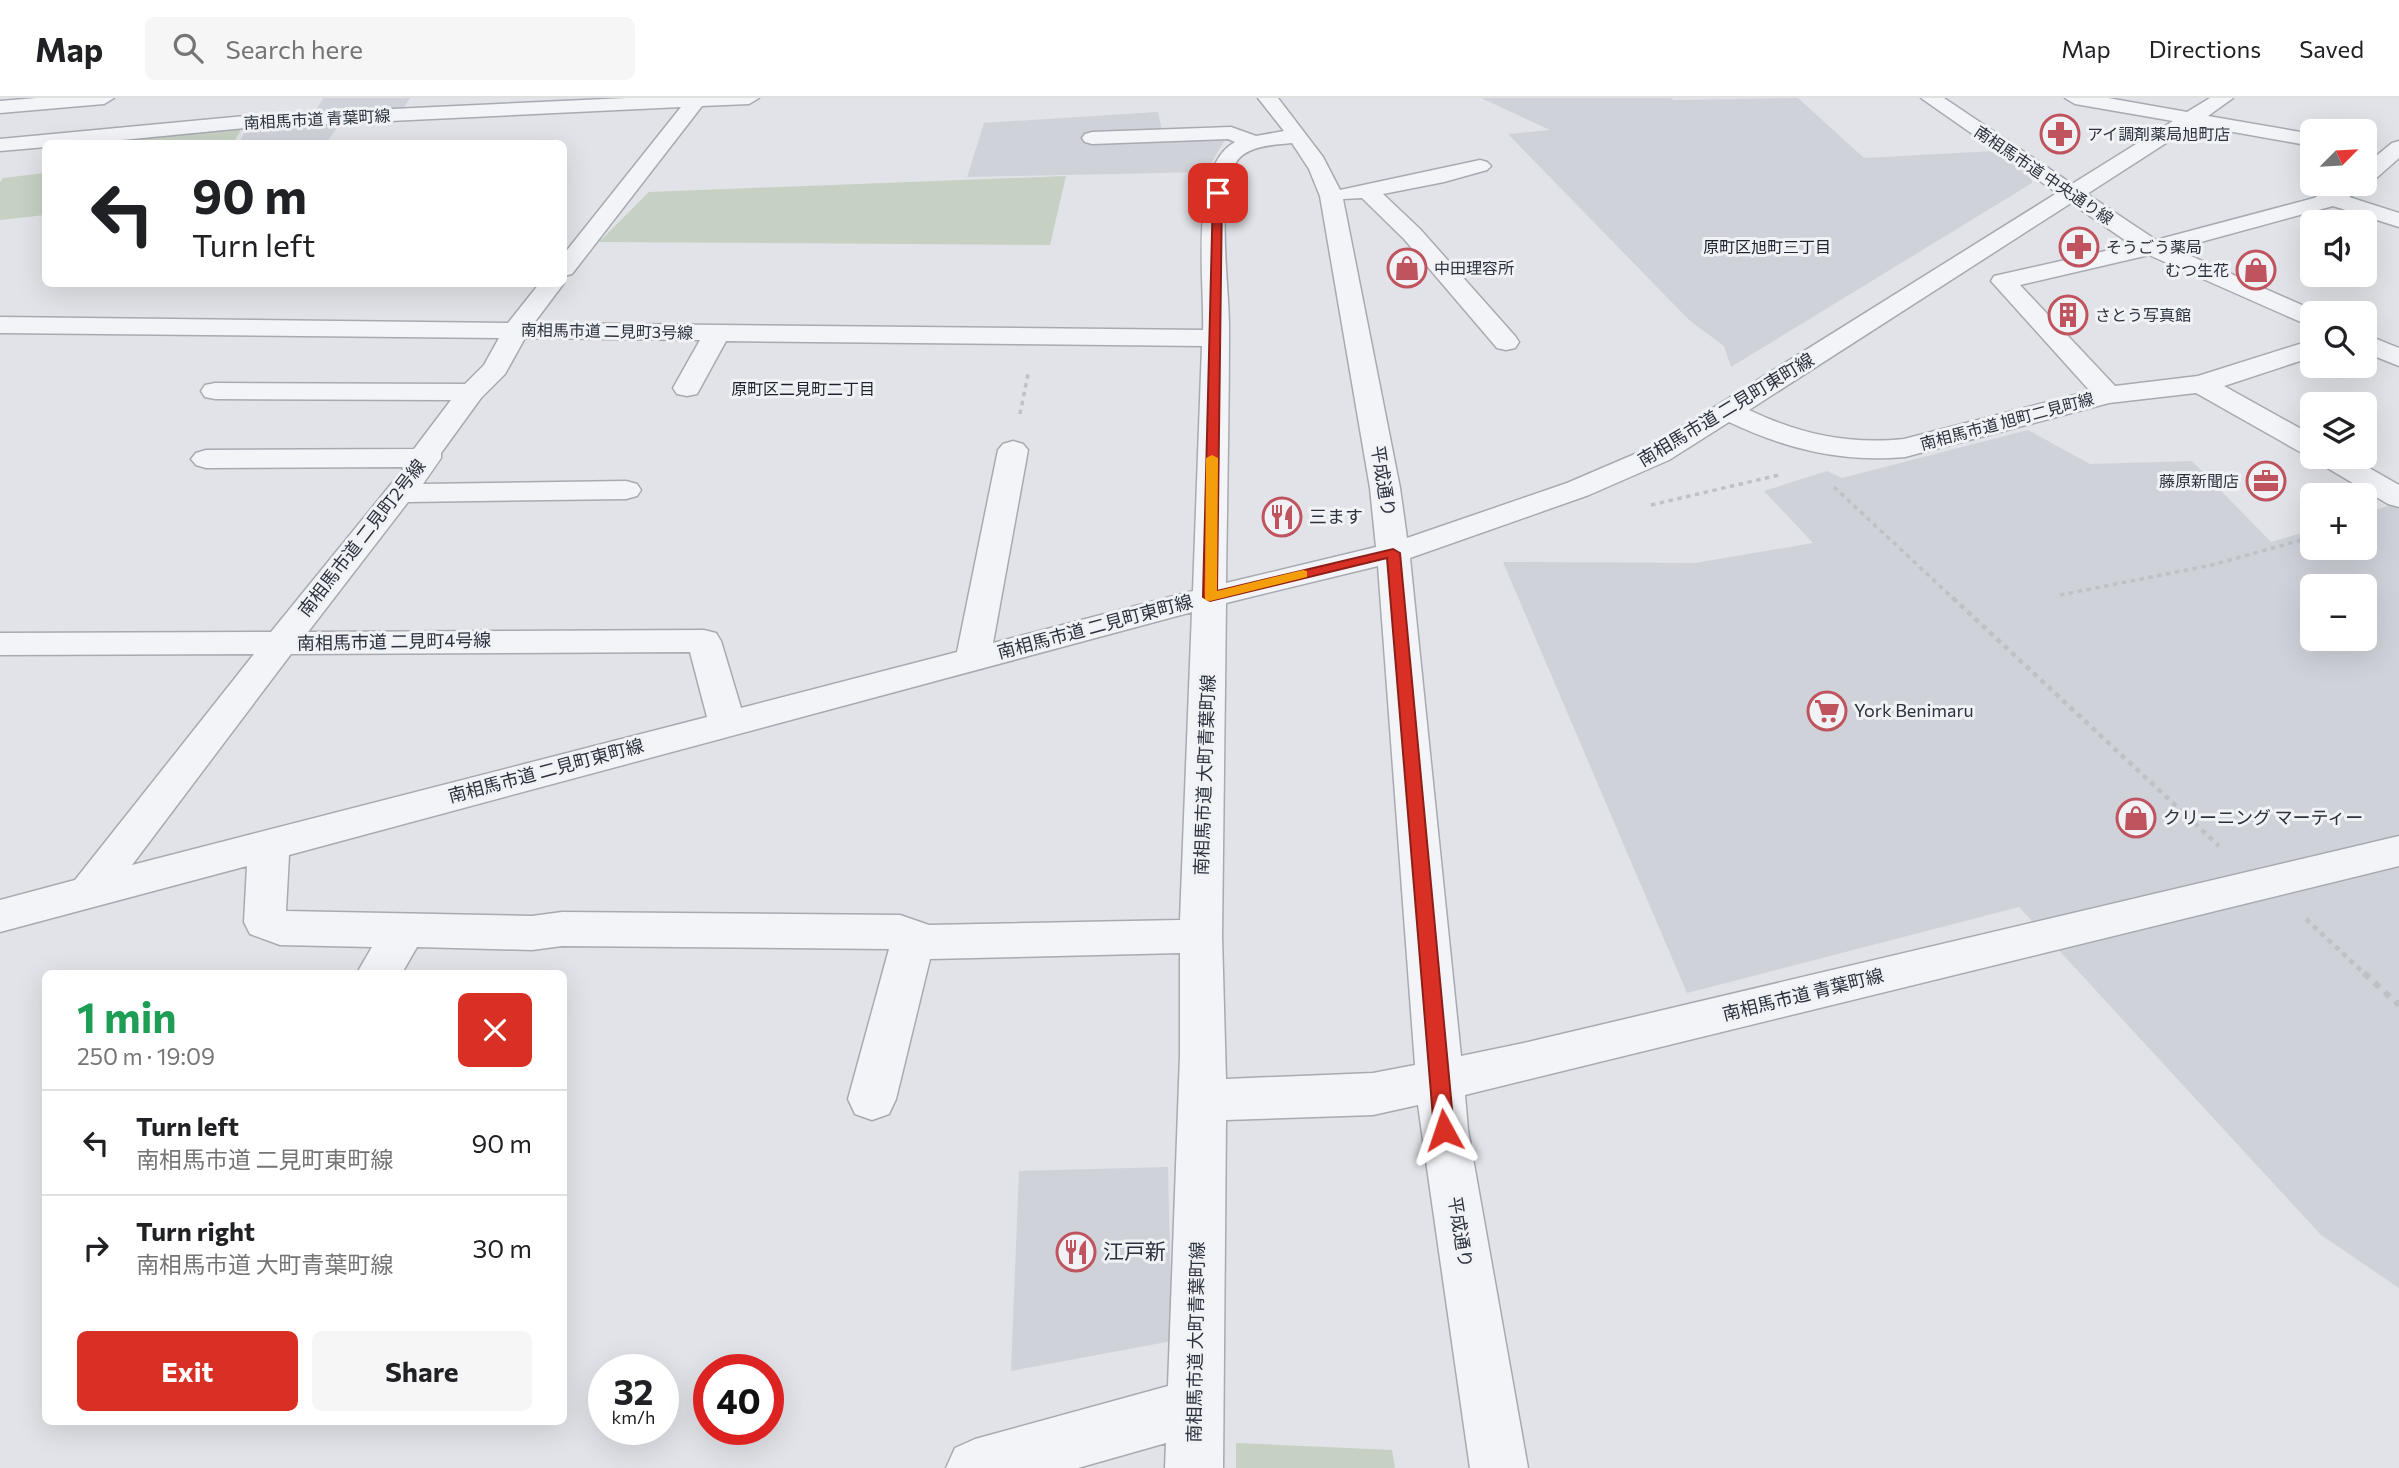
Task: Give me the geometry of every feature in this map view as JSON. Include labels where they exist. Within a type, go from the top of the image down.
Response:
[{"type":"street","points":[[0,107],[104,98]]},
{"type":"street","name":"南相馬市道 青葉町線","points":[[58,140],[245,122],[360,116],[472,104],[748,98]]},
{"type":"street","name":"平成通り","points":[[1268,98],[1312,155],[1326,179],[1349,194],[1393,553],[1444,1130],[1499,1468]]},
{"type":"street","name":"南相馬市道 中央通り線","points":[[1931,98],[2152,248],[2300,314]]},
{"type":"street","points":[[2075,98],[2300,137]]},
{"type":"street","name":"南相馬市道 二見町東町線","points":[[0,915],[1210,597],[1393,553],[1516,513],[1659,454],[1961,265],[2070,192],[2223,98]]},
{"type":"street","points":[[567,265],[696,101]]},
{"type":"street","points":[[346,134],[360,116]]},
{"type":"street","points":[[1092,138],[1231,133],[1256,143]]},
{"type":"street","name":"南相馬市道 大町青葉町線","points":[[1194,1468],[1202,1100],[1201,936],[1210,597],[1215,246],[1219,176],[1229,156],[1237,149],[1296,136]]},
{"type":"street","name":"南相馬市道 青葉町線","points":[[6,145],[42,142]]},
{"type":"street","points":[[0,166],[6,145]]},
{"type":"street","points":[[2377,149],[2395,150]]},
{"type":"street","points":[[2377,166],[2395,150]]},
{"type":"street","points":[[1349,194],[1444,176],[1480,166]]},
{"type":"street","points":[[1349,194],[1412,234],[1506,342]]},
{"type":"street","points":[[1961,265],[2003,281],[2152,248],[2337,196]]},
{"type":"street","points":[[2333,199],[2399,220]]},
{"type":"street","name":"南相馬市道 旭町二見町線","points":[[1729,411],[1760,426],[1815,446],[1846,452],[1876,453],[1905,449],[2108,395],[2003,281]]},
{"type":"street","name":"南相馬市道 二見町2号線","points":[[90,891],[364,535],[400,493],[471,392],[480,387],[514,340],[523,319],[550,287]]},
{"type":"street","name":"南相馬市道 二見町3号線","points":[[0,325],[1215,338]]},
{"type":"street","points":[[687,388],[718,332]]},
{"type":"street","points":[[2377,348],[2399,358]]},
{"type":"street","points":[[2108,395],[2201,384],[2300,352]]},
{"type":"street","points":[[2201,384],[2300,440]]},
{"type":"street","points":[[215,391],[471,392]]},
{"type":"street","points":[[973,659],[1013,450]]},
{"type":"street","points":[[206,459],[426,458]]},
{"type":"street","points":[[2349,469],[2399,498]]},
{"type":"street","points":[[400,493],[626,490]]},
{"type":"street","name":"南相馬市道 二見町4号線","points":[[0,644],[704,641],[727,723]]},
{"type":"street","points":[[270,845],[263,908],[265,922],[272,927],[404,932],[532,933],[562,929],[900,932],[929,942],[1201,936]]},
{"type":"street","name":"南相馬市道 青葉町線","points":[[1202,1100],[1373,1094],[1528,1062],[2399,851]]},
{"type":"street","points":[[381,970],[404,932]]},
{"type":"street","points":[[872,1099],[914,937]]},
{"type":"street","points":[[975,1468],[1195,1407]]},
{"type":"path","points":[[1013,450],[1035,335]]},
{"type":"path","points":[[1648,505],[1787,473]]},
{"type":"path","points":[[1831,485],[2228,855],[2399,1005]]},
{"type":"path","points":[[2060,595],[2213,565],[2300,540]]},
{"type":"shaded area","points":[[323,98],[410,98],[403,109],[314,115]]},
{"type":"shaded area","points":[[1481,98],[1798,98],[1864,158],[1994,151],[2031,178],[2032,183],[1731,367],[1724,346],[1689,320],[1508,134],[1550,130]]},
{"type":"shaded area","points":[[1158,112],[1162,130],[1233,126],[1206,172],[967,177],[984,123]]},
{"type":"shaded area","points":[[340,123],[328,140],[241,140],[248,126]]},
{"type":"shaded area","points":[[2028,430],[2090,464],[2192,461],[2271,542],[2300,534],[2300,560],[2377,560],[2377,509],[2392,505],[2399,509],[2399,1288],[2321,1235],[2019,907],[1687,993],[1503,562],[1695,563],[1813,543],[1764,491],[1827,471],[1842,478]]},
{"type":"shaded area","points":[[1168,1167],[1172,1341],[1011,1371],[1019,1171]]},
{"type":"green space","points":[[242,127],[236,140],[132,140],[135,137]]},
{"type":"green space","points":[[42,173],[42,215],[0,220],[0,182],[3,178]]},
{"type":"green space","points":[[1066,176],[1050,245],[599,242],[649,192]]},
{"type":"green space","points":[[1236,1443],[1392,1450],[1395,1468],[1236,1468]]},
{"type":"slow traffic","points":[[1212,458],[1210,597],[1303,574]]},
{"type":"place","name":"アイ調剤薬局旭町店","points":[[2060,134]]},
{"type":"place","name":"そうごう薬局","points":[[2079,247]]},
{"type":"place","name":"中田理容所","points":[[1407,268]]},
{"type":"place","name":"むつ生花","points":[[2256,270]]},
{"type":"place","name":"さとう写真館","points":[[2068,315]]},
{"type":"place","name":"藤原新聞店","points":[[2266,481]]},
{"type":"place","name":"三ます","points":[[1282,517]]},
{"type":"place","name":"York Benimaru","points":[[1827,711]]},
{"type":"place","name":"クリーニング マーティー","points":[[2136,818]]},
{"type":"place","name":"江戸新","points":[[1076,1252]]},
{"type":"district","name":"原町区旭町三丁目","points":[[1767,247]]},
{"type":"district","name":"原町区二見町二丁目","points":[[803,389]]},
{"type":"route","points":[[1218,193],[1210,597],[1393,553],[1444,1130]]}]
